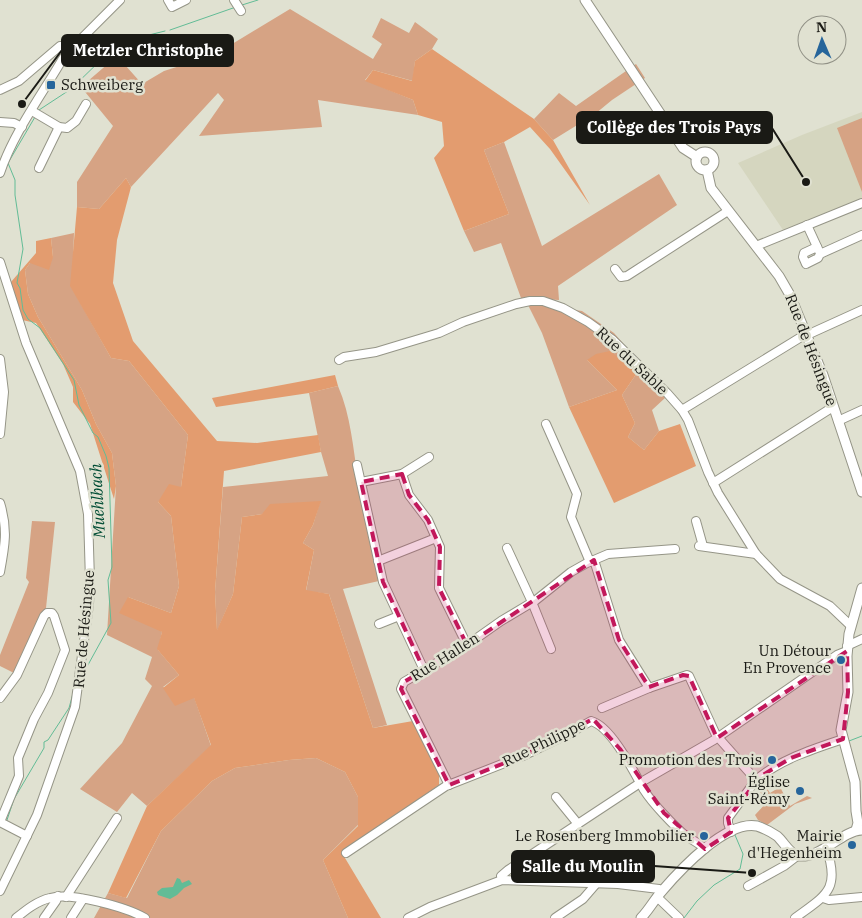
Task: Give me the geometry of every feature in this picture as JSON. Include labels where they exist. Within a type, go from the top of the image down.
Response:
[{"type":"main road","points":[[585,0],[684,148],[697,157]]},
{"type":"main road","points":[[705,152],[711,154],[714,158],[713,166],[707,170],[698,168],[697,157],[705,152]]},
{"type":"main road","name":"Rue de Hésingue","points":[[707,170],[711,188],[786,286],[823,375],[862,492]]},
{"type":"main road","points":[[641,918],[659,894],[705,849],[730,832],[748,826],[764,829],[776,836],[797,856],[806,855],[826,847],[859,830],[854,775],[841,730],[848,692],[847,648],[850,625],[862,588]]},
{"type":"street","points":[[0,173],[4,161],[22,127],[68,52],[120,0]]},
{"type":"street","points":[[168,0],[172,8],[186,0]]},
{"type":"street","points":[[0,90],[18,81],[60,46],[63,46],[68,52]]},
{"type":"street","points":[[32,111],[59,127],[67,128],[76,121],[86,104]]},
{"type":"street","points":[[0,122],[22,127]]},
{"type":"street","points":[[39,168],[59,127]]},
{"type":"street","points":[[756,246],[862,203]]},
{"type":"street","points":[[615,269],[621,277],[627,276],[728,211]]},
{"type":"street","points":[[807,225],[819,251],[862,235]]},
{"type":"street","name":"Rue de Hésingue","points":[[0,262],[26,343],[76,462],[87,502],[90,544],[90,590],[79,683],[73,713],[43,798],[0,891]]},
{"type":"street","name":"Rue du Sable","points":[[339,360],[344,357],[376,352],[439,333],[463,322],[516,304],[543,301],[563,308],[588,322],[613,340],[682,410],[688,420],[713,483],[734,521],[756,554],[780,578],[830,606],[850,625]]},
{"type":"street","points":[[682,410],[807,334],[862,310]]},
{"type":"street","points":[[0,359],[4,392],[0,434]]},
{"type":"street","points":[[713,483],[833,407]]},
{"type":"street","points":[[838,421],[862,410]]},
{"type":"street","points":[[546,424],[577,494],[571,517],[592,561],[619,640],[649,688]]},
{"type":"street","points":[[361,482],[402,474],[429,457]]},
{"type":"street","points":[[357,465],[383,582],[424,670]]},
{"type":"street","points":[[402,474],[409,496],[428,520],[440,547],[440,588],[467,646]]},
{"type":"street","points":[[0,503],[5,520],[6,538],[0,572]]},
{"type":"street","points":[[696,521],[701,546],[756,554]]},
{"type":"street","points":[[378,562],[436,538]]},
{"type":"street","points":[[507,548],[551,649]]},
{"type":"street","name":"Rue Hallen","points":[[449,785],[401,689],[404,682],[467,646],[572,572],[592,561],[608,554],[674,549]]},
{"type":"street","points":[[0,698],[17,675],[44,616],[47,613],[52,613],[65,650],[48,693],[34,719],[18,758],[19,776],[0,822],[27,836]]},
{"type":"street","points":[[379,624],[398,616]]},
{"type":"street","points":[[502,880],[500,876],[508,870],[641,782],[718,737],[862,639]]},
{"type":"street","points":[[602,708],[649,688],[687,675],[718,737],[756,780]]},
{"type":"street","name":"Rue Philippe","points":[[346,853],[449,785],[525,755],[591,721],[602,726],[620,749],[645,791],[676,826],[705,849]]},
{"type":"street","points":[[730,832],[728,818],[756,780],[791,758],[843,739]]},
{"type":"street","points":[[556,797],[578,824]]},
{"type":"street","points":[[44,918],[56,901],[65,897],[117,818]]},
{"type":"street","points":[[795,918],[827,893],[832,880],[831,862],[826,847]]},
{"type":"street","points":[[748,886],[784,866],[797,856]]},
{"type":"street","points":[[408,918],[430,907],[502,880],[630,885],[659,889],[659,894],[679,918]]},
{"type":"street","points":[[555,918],[582,899],[596,884]]},
{"type":"street","points":[[16,918],[39,902],[65,897],[125,908],[145,918]]},
{"type":"street","points":[[823,898],[829,900],[862,897]]},
{"type":"street","points":[[71,918],[83,899]]},
{"type":"highlighted area","points":[[402,474],[409,495],[428,520],[440,547],[439,588],[467,645],[594,560],[619,640],[649,687],[683,675],[689,676],[717,738],[847,651],[848,692],[843,739],[791,758],[761,776],[728,818],[731,832],[705,849],[664,813],[620,749],[593,719],[525,755],[449,785],[401,689],[404,682],[424,670],[383,582],[361,482]]},
{"type":"shaded area","points":[[290,9],[373,59],[382,44],[372,37],[381,18],[409,33],[415,22],[438,39],[432,49],[415,61],[413,81],[373,70],[365,80],[413,100],[418,115],[318,100],[322,127],[199,136],[224,100],[218,93],[131,187],[126,178],[99,209],[77,207],[77,182],[113,126],[81,87],[117,56],[142,84],[164,71],[214,55]]},
{"type":"shaded area","points":[[432,49],[534,119],[553,140],[590,205],[550,149],[530,127],[504,142],[484,150],[509,214],[464,231],[434,158],[444,146],[442,122],[418,115],[413,100],[365,81],[373,70],[412,81],[415,61]]},
{"type":"shaded area","points":[[636,64],[645,78],[595,114],[553,140],[534,119],[559,93],[576,106]]},
{"type":"shaded area","points":[[862,112],[862,200],[783,230],[738,163],[802,135]]},
{"type":"shaded area","points":[[862,118],[862,192],[837,128]]},
{"type":"shaded area","points":[[504,142],[542,246],[659,174],[677,205],[558,286],[559,300],[521,298],[501,243],[474,252],[464,231],[509,214],[484,150]]},
{"type":"shaded area","points":[[126,178],[131,187],[117,240],[113,283],[133,341],[217,441],[257,443],[318,435],[321,452],[224,471],[215,592],[217,630],[233,594],[242,517],[262,514],[270,504],[321,501],[313,525],[303,543],[314,550],[306,590],[329,594],[373,728],[413,721],[439,774],[439,785],[342,853],[381,918],[348,918],[323,860],[358,826],[358,797],[345,772],[316,758],[235,768],[212,781],[161,831],[126,898],[108,893],[147,806],[211,745],[194,698],[175,706],[163,688],[179,675],[157,649],[162,632],[119,613],[128,597],[171,613],[179,586],[171,516],[158,502],[169,484],[181,487],[188,435],[129,361],[111,358],[70,286],[77,207],[99,209]]},
{"type":"shaded area","points":[[74,233],[72,288],[111,358],[129,361],[188,435],[181,487],[158,502],[171,516],[179,586],[171,613],[128,597],[162,632],[158,650],[179,675],[163,687],[194,697],[211,746],[147,806],[132,793],[117,812],[80,789],[122,743],[152,686],[145,679],[152,657],[107,635],[116,486],[112,453],[96,424],[82,390],[38,317],[28,294],[25,270],[30,263],[53,257],[51,238]]},
{"type":"shaded area","points":[[51,238],[53,257],[49,270],[30,263],[25,270],[28,294],[38,317],[82,390],[96,424],[112,453],[116,486],[114,499],[90,424],[73,402],[73,387],[63,364],[36,323],[22,320],[11,282],[36,253],[36,241]]},
{"type":"shaded area","points":[[527,303],[582,311],[614,333],[640,363],[665,398],[652,410],[659,431],[644,450],[628,437],[635,423],[622,395],[637,373],[587,360],[617,390],[569,407],[542,333]]},
{"type":"shaded area","points":[[610,351],[637,373],[622,395],[635,423],[628,437],[644,450],[659,431],[680,424],[696,466],[614,503],[569,407],[617,390],[587,360],[596,354]]},
{"type":"shaded area","points":[[335,375],[338,386],[309,393],[216,407],[212,398]]},
{"type":"shaded area","points":[[338,386],[349,420],[360,492],[379,581],[343,589],[387,725],[373,728],[329,594],[306,591],[314,550],[303,543],[313,525],[320,502],[242,517],[233,594],[217,631],[215,592],[223,487],[328,476],[309,393]]},
{"type":"shaded area","points":[[32,521],[55,522],[46,608],[32,632],[14,673],[0,666],[0,655],[29,582],[26,578]]},
{"type":"shaded area","points":[[316,758],[345,772],[358,797],[358,825],[323,860],[348,918],[94,918],[108,893],[127,898],[161,831],[212,781],[235,768]]},
{"type":"shaded area","points":[[763,782],[770,793],[780,787],[790,806],[807,796],[812,798],[795,804],[767,825],[758,820],[755,815],[767,802],[757,788]]},
{"type":"shaded area","points":[[177,878],[182,883],[189,880],[192,884],[170,899],[158,895],[157,892],[162,888],[173,887]]},
{"type":"waterway","points":[[242,5],[258,0]]},
{"type":"waterway","points":[[170,30],[236,7]]},
{"type":"waterway","points":[[39,110],[71,89],[106,55],[133,47],[149,35],[165,31]]},
{"type":"waterway","name":"Muehlbach","points":[[35,117],[8,163],[15,180],[15,195],[23,249],[17,283],[20,288],[23,310],[28,319],[40,328],[74,380],[79,405],[93,433],[98,437],[109,468],[112,567],[108,580],[111,623],[83,674]]},
{"type":"waterway","name":"Muehlbach","points":[[6,823],[14,799],[44,748],[44,742],[48,740],[69,708],[74,690]]},
{"type":"waterway","points":[[849,741],[862,736]]},
{"type":"waterway","points":[[684,918],[697,901],[714,885],[740,869],[743,854],[735,835]]},
{"type":"place","name":"Schweiberg","points":[[51,85]]},
{"type":"place","name":"Metzler Christophe","points":[[22,104]]},
{"type":"place","name":"Collège des Trois Pays","points":[[806,182]]},
{"type":"place","name":"Un Détour En Provence","points":[[841,660]]},
{"type":"place","name":"Promotion des Trois","points":[[772,760]]},
{"type":"place","name":"Église Saint-Rémy","points":[[800,791]]},
{"type":"place","name":"Le Rosenberg Immobilier","points":[[704,836]]},
{"type":"place","name":"Mairie d'Hegenheim","points":[[852,845]]},
{"type":"place","name":"Salle du Moulin","points":[[752,873]]}]
